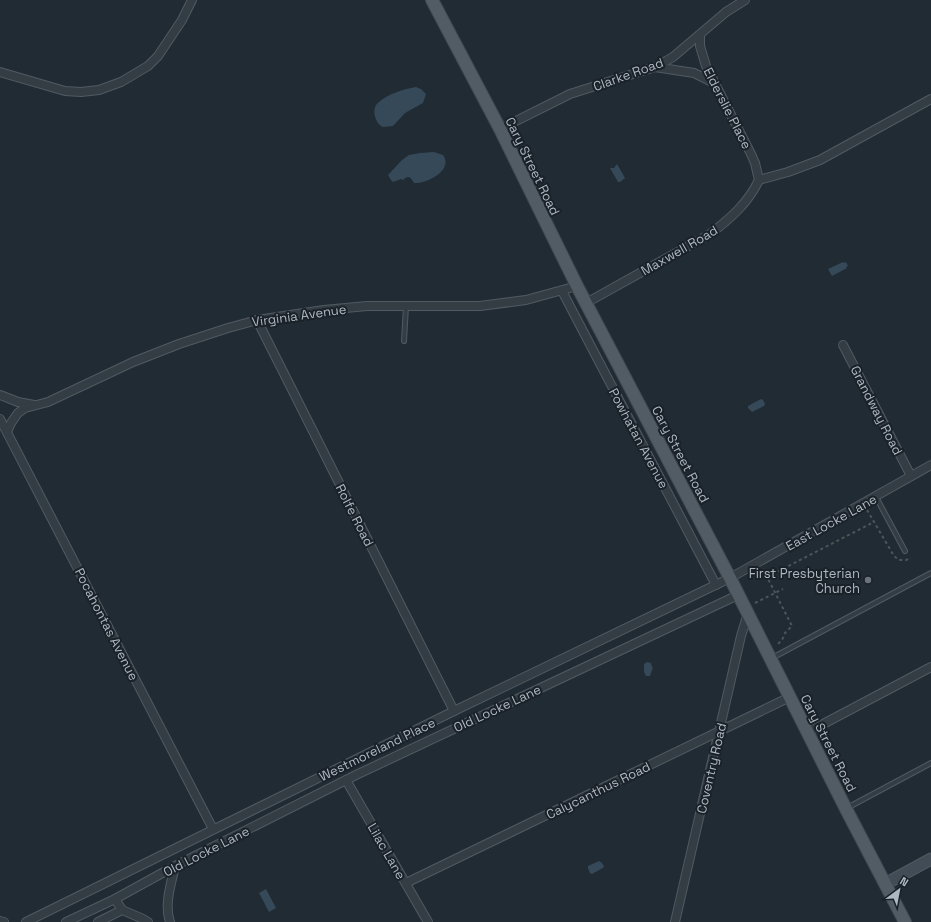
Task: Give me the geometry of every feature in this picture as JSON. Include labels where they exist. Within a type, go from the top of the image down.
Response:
[{"type":"main road","name":"Cary Street Road","points":[[432,0],[500,130],[577,286],[730,578],[846,809],[905,922]]},
{"type":"street","points":[[0,72],[70,91],[81,92],[98,90],[120,82],[148,66],[158,56],[182,20],[192,0]]},
{"type":"street","name":"Clarke Road","points":[[500,130],[570,94],[655,67],[673,57],[726,12],[745,0]]},
{"type":"street","name":"Elderslie Place","points":[[700,35],[700,46],[703,56],[714,83],[751,154],[759,180]]},
{"type":"street","points":[[655,67],[683,71],[714,83]]},
{"type":"street","points":[[759,180],[788,172],[820,160],[931,99]]},
{"type":"street","name":"Maxwell Road","points":[[586,303],[710,234],[741,208],[753,192],[759,180]]},
{"type":"street","name":"Virginia Avenue","points":[[7,432],[18,413],[25,408],[48,402],[134,362],[179,344],[257,320],[324,310],[367,306],[480,306],[526,300],[577,286]]},
{"type":"street","name":"Powhatan Avenue","points":[[562,291],[716,585]]},
{"type":"street","name":"Rolfe Road","points":[[257,320],[454,711]]},
{"type":"street","name":"Grandway Road","points":[[843,345],[911,476]]},
{"type":"street","name":"Virginia Avenue","points":[[0,395],[18,402],[35,405]]},
{"type":"street","name":"Pocahontas Avenue","points":[[0,419],[213,829]]},
{"type":"street","name":"East Locke Lane","points":[[730,578],[931,465]]},
{"type":"street","name":"Westmoreland Place","points":[[26,922],[454,711],[730,578]]},
{"type":"street","name":"Old Locke Lane","points":[[66,922],[115,899],[175,866],[346,780],[738,594]]},
{"type":"street","name":"Coventry Road","points":[[675,922],[741,636],[748,613]]},
{"type":"street","points":[[808,732],[931,667]]},
{"type":"street","name":"Calycanthus Road","points":[[406,883],[790,697]]},
{"type":"street","name":"Lilac Lane","points":[[346,780],[428,922]]},
{"type":"street","points":[[885,884],[931,859]]},
{"type":"street","points":[[170,922],[167,912],[175,866]]},
{"type":"street","points":[[115,899],[122,910],[148,922]]},
{"type":"street","points":[[98,922],[122,910]]},
{"type":"street","points":[[0,920],[4,922]]},
{"type":"lane","points":[[404,341],[406,306]]},
{"type":"lane","points":[[876,496],[905,551]]},
{"type":"lane","points":[[770,659],[931,573]]},
{"type":"lane","points":[[846,809],[931,763]]},
{"type":"path","points":[[869,513],[894,556],[899,560],[911,558]]},
{"type":"path","points":[[767,577],[874,522]]},
{"type":"path","points":[[763,570],[792,626],[777,645]]},
{"type":"path","points":[[755,603],[783,589]]},
{"type":"water","points":[[416,87],[421,89],[426,94],[423,103],[405,113],[393,126],[383,127],[378,123],[374,112],[378,103],[396,92]]},
{"type":"water","points":[[434,152],[443,155],[445,166],[438,175],[432,179],[414,183],[411,178],[408,177],[403,180],[401,179],[393,182],[388,175],[402,160],[409,155]]},
{"type":"water","points":[[617,164],[625,178],[620,182],[618,182],[610,168],[614,168]]},
{"type":"water","points":[[846,262],[848,266],[846,267],[847,268],[832,276],[828,269]]},
{"type":"water","points":[[761,399],[765,404],[764,406],[752,412],[748,408],[748,406]]},
{"type":"water","points":[[647,662],[651,663],[653,667],[650,676],[646,676],[644,672],[644,664]]},
{"type":"water","points":[[599,861],[604,866],[603,868],[592,874],[590,873],[588,866]]},
{"type":"water","points":[[266,889],[276,908],[269,912],[259,893]]},
{"type":"place","name":"First Presbyterian Church","points":[[868,580]]}]
